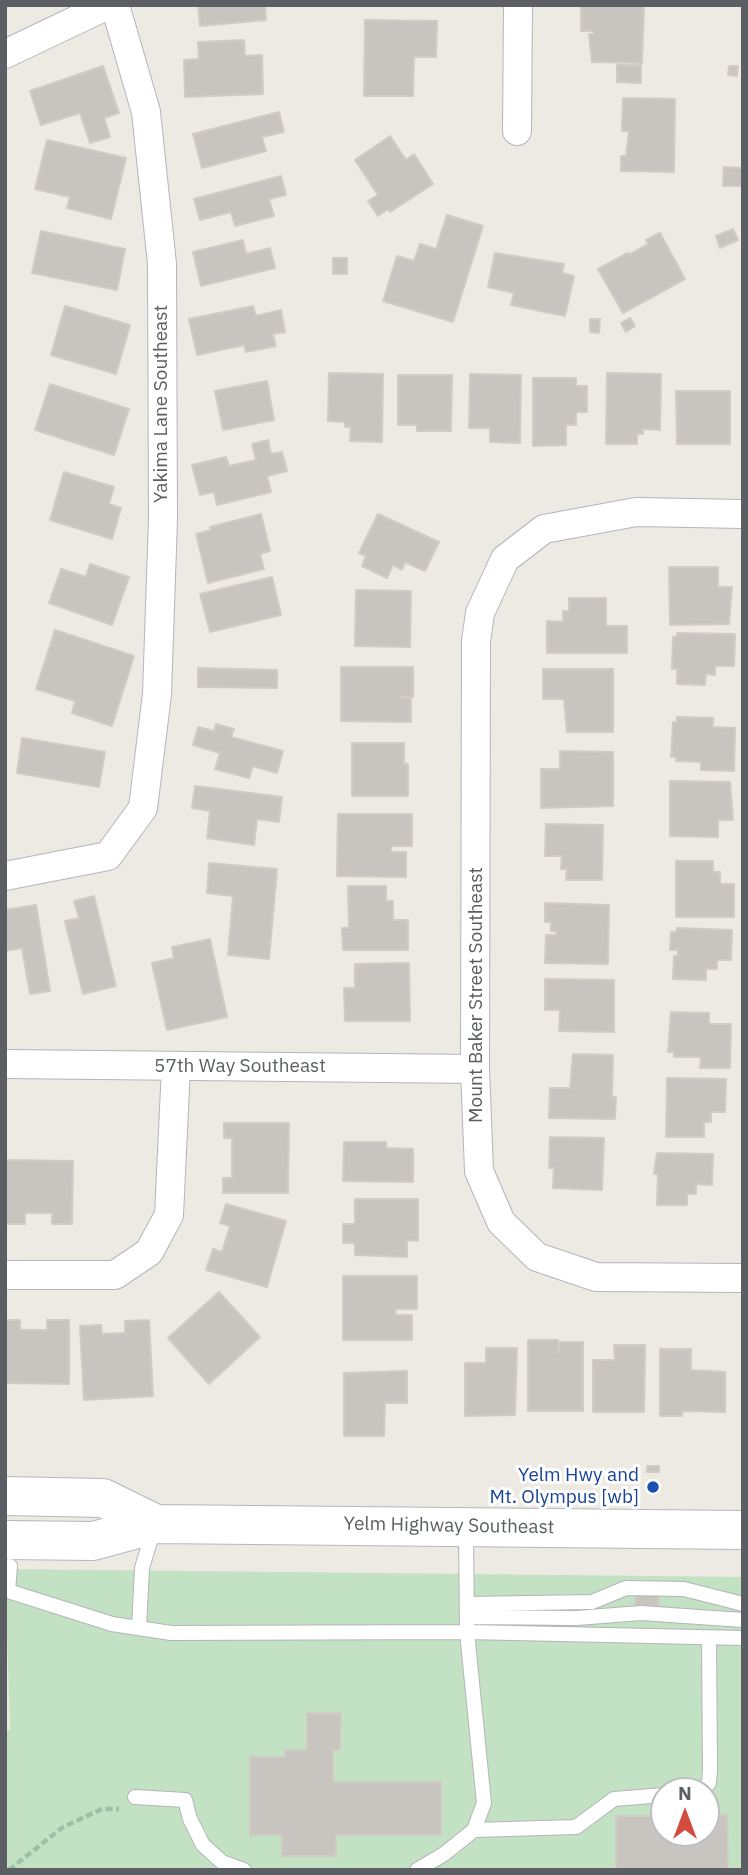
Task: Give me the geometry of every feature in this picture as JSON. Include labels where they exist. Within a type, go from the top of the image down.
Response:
[{"type":"main road","name":"Yelm Highway Southeast","points":[[5,1496],[103,1498],[156,1524]]},
{"type":"main road","name":"Yelm Highway Southeast","points":[[8,1553],[93,1541],[156,1524],[466,1525],[743,1530]]},
{"type":"street","points":[[5,54],[108,5]]},
{"type":"street","name":"Yakima Lane Southeast","points":[[5,876],[108,856],[143,808],[157,694],[163,519],[162,264],[146,112],[115,5]]},
{"type":"street","points":[[517,131],[518,5]]},
{"type":"street","name":"Mount Baker Street Southeast","points":[[743,514],[636,512],[544,529],[505,559],[480,612],[476,641],[475,1069],[479,1171],[501,1222],[537,1257],[596,1277],[743,1278]]},
{"type":"street","name":"57th Way Southeast","points":[[5,1063],[475,1069]]},
{"type":"street","points":[[5,1275],[115,1275],[149,1252],[169,1215],[176,1067]]},
{"type":"lane","points":[[139,1628],[142,1568],[156,1524]]},
{"type":"lane","points":[[417,1870],[444,1854],[474,1830],[484,1803],[467,1618],[466,1525]]},
{"type":"lane","points":[[8,1553],[7,1591],[112,1624],[170,1633],[467,1618],[577,1618],[641,1613],[743,1619]]},
{"type":"lane","points":[[467,1618],[592,1602],[626,1588],[684,1590],[743,1604]]},
{"type":"lane","points":[[467,1618],[709,1638],[743,1638]]},
{"type":"lane","points":[[709,1638],[709,1777]]},
{"type":"lane","points":[[474,1830],[576,1827],[614,1799],[650,1796]]},
{"type":"lane","points":[[133,1804],[185,1800],[190,1819],[203,1845],[222,1862],[244,1870]]},
{"type":"path","points":[[9,1870],[63,1827],[102,1809],[133,1804]]},
{"type":"green space","points":[[5,1569],[743,1577],[743,1870],[5,1870],[5,1731],[10,1730]]},
{"type":"building","points":[[198,5],[265,5],[266,20],[200,26]]},
{"type":"building","points":[[581,5],[644,5],[642,63],[592,62],[589,34],[594,34],[594,31],[581,31]]},
{"type":"building","points":[[365,20],[437,21],[436,57],[414,57],[413,96],[364,96]]},
{"type":"building","points":[[244,40],[245,56],[262,55],[263,94],[185,97],[184,60],[199,59],[198,42]]},
{"type":"building","points":[[617,65],[641,65],[641,83],[617,82]]},
{"type":"building","points":[[103,66],[119,113],[104,118],[110,137],[90,143],[80,113],[41,125],[30,91]]},
{"type":"building","points":[[729,66],[738,66],[737,76],[728,75]]},
{"type":"building","points":[[623,98],[675,99],[674,172],[621,171],[621,156],[626,156],[629,131],[622,131]]},
{"type":"building","points":[[279,112],[284,132],[262,137],[266,151],[202,168],[193,134]]},
{"type":"building","points":[[390,136],[406,160],[414,154],[433,184],[390,212],[388,209],[378,216],[368,201],[378,195],[355,160]]},
{"type":"building","points":[[47,140],[126,158],[111,219],[67,208],[70,197],[35,189]]},
{"type":"building","points":[[724,167],[743,168],[743,186],[723,186]]},
{"type":"building","points":[[281,176],[286,195],[269,199],[274,216],[235,226],[231,212],[200,220],[194,199]]},
{"type":"building","points":[[447,215],[483,226],[453,322],[383,301],[397,256],[414,261],[420,244],[436,249]]},
{"type":"building","points":[[733,229],[738,240],[720,248],[716,236]]},
{"type":"building","points":[[41,231],[125,249],[117,290],[32,273]]},
{"type":"building","points":[[660,233],[685,279],[623,313],[598,269],[628,253],[632,257],[630,254],[648,244],[646,240]]},
{"type":"building","points":[[243,240],[246,254],[270,248],[275,268],[201,286],[193,252]]},
{"type":"building","points":[[495,253],[564,264],[562,273],[574,276],[565,316],[511,305],[514,293],[488,287]]},
{"type":"building","points":[[333,258],[347,258],[347,274],[333,274]]},
{"type":"building","points":[[65,306],[130,325],[116,374],[51,355]]},
{"type":"building","points":[[253,306],[256,316],[281,310],[285,332],[273,334],[276,346],[246,352],[244,345],[197,355],[189,319]]},
{"type":"building","points":[[630,318],[635,326],[626,332],[621,323]]},
{"type":"building","points":[[590,319],[600,319],[599,333],[590,332]]},
{"type":"building","points":[[329,373],[383,374],[382,442],[350,441],[351,427],[345,427],[345,422],[328,421]]},
{"type":"building","points":[[607,373],[661,374],[660,430],[643,429],[643,434],[637,434],[637,444],[606,444]]},
{"type":"building","points":[[470,374],[521,375],[520,443],[490,442],[490,428],[469,428]]},
{"type":"building","points":[[398,375],[452,375],[451,431],[417,431],[417,425],[398,425]]},
{"type":"building","points":[[533,378],[576,378],[576,386],[587,386],[587,412],[576,412],[576,425],[566,425],[566,445],[533,446]]},
{"type":"building","points":[[267,381],[274,420],[223,430],[215,391]]},
{"type":"building","points":[[50,384],[129,409],[114,455],[35,430]]},
{"type":"building","points":[[676,391],[730,391],[730,444],[677,444]]},
{"type":"building","points":[[268,440],[271,454],[282,452],[287,471],[267,476],[271,492],[217,505],[214,492],[200,495],[192,465],[226,457],[229,466],[256,460],[252,444]]},
{"type":"building","points":[[64,472],[114,487],[109,504],[121,508],[112,539],[50,520]]},
{"type":"building","points":[[261,514],[270,551],[260,554],[264,569],[208,583],[196,534],[211,530],[210,527]]},
{"type":"building","points":[[378,514],[439,542],[425,571],[405,562],[402,570],[393,565],[387,578],[362,566],[366,556],[359,553]]},
{"type":"building","points":[[90,564],[129,577],[112,625],[49,603],[61,569],[86,577]]},
{"type":"building","points":[[669,567],[718,567],[718,587],[732,587],[729,624],[670,625]]},
{"type":"building","points":[[272,577],[281,615],[210,632],[200,594]]},
{"type":"building","points":[[356,590],[411,591],[410,647],[355,646]]},
{"type":"building","points":[[569,598],[606,598],[606,626],[627,626],[627,653],[547,653],[547,621],[563,622],[563,611],[569,611]]},
{"type":"building","points":[[55,630],[134,656],[112,726],[72,713],[75,701],[36,689]]},
{"type":"building","points":[[677,633],[735,634],[734,666],[715,666],[715,675],[706,674],[705,685],[677,684],[677,669],[672,669],[673,637],[677,637]]},
{"type":"building","points":[[341,667],[413,667],[413,697],[401,697],[411,699],[411,722],[341,721]]},
{"type":"building","points":[[198,668],[277,670],[277,688],[198,687]]},
{"type":"building","points":[[543,669],[613,669],[613,732],[567,732],[564,699],[543,699]]},
{"type":"building","points":[[677,717],[713,718],[713,727],[735,728],[734,771],[701,770],[701,762],[676,761],[676,757],[671,757],[673,722],[677,722]]},
{"type":"building","points":[[216,724],[234,729],[231,737],[283,751],[277,773],[253,766],[249,778],[215,769],[220,753],[193,745],[198,727],[214,731]]},
{"type":"building","points":[[22,738],[105,752],[99,787],[17,773]]},
{"type":"building","points":[[352,743],[404,743],[404,764],[408,764],[408,796],[352,796]]},
{"type":"building","points":[[560,751],[613,752],[613,806],[541,808],[541,769],[560,769]]},
{"type":"building","points":[[670,781],[730,782],[733,820],[718,820],[718,837],[670,836]]},
{"type":"building","points":[[195,786],[282,797],[279,822],[257,819],[254,845],[207,838],[210,811],[192,808]]},
{"type":"building","points":[[338,814],[412,814],[412,846],[391,846],[391,852],[406,852],[406,877],[337,876]]},
{"type":"building","points":[[546,824],[603,825],[602,880],[566,880],[567,869],[561,869],[562,856],[545,856]]},
{"type":"building","points":[[676,861],[713,861],[713,872],[720,872],[720,884],[734,884],[734,917],[676,917]]},
{"type":"building","points":[[209,863],[277,869],[269,959],[228,955],[233,896],[207,893]]},
{"type":"building","points":[[348,886],[386,886],[386,901],[393,901],[393,920],[408,920],[408,950],[343,950],[342,928],[349,928]]},
{"type":"building","points":[[94,896],[116,986],[83,994],[65,921],[79,918],[74,901]]},
{"type":"building","points":[[545,903],[609,905],[608,964],[545,963],[546,935],[556,935],[556,931],[551,931],[551,922],[545,922]]},
{"type":"building","points":[[36,905],[50,991],[30,994],[22,948],[5,951],[5,910]]},
{"type":"building","points":[[677,928],[732,930],[731,960],[717,960],[717,969],[706,969],[706,980],[673,979],[674,956],[678,956],[678,950],[670,950],[671,932],[677,932]]},
{"type":"building","points":[[210,939],[227,1017],[167,1030],[152,963],[174,958],[172,947]]},
{"type":"building","points":[[409,963],[410,1021],[345,1021],[344,988],[355,988],[355,964]]},
{"type":"building","points":[[545,979],[614,980],[614,1032],[559,1031],[560,1010],[545,1010]]},
{"type":"building","points":[[671,1012],[709,1013],[709,1024],[731,1024],[730,1068],[700,1068],[701,1057],[674,1057],[674,1052],[668,1052]]},
{"type":"building","points":[[573,1054],[613,1055],[612,1097],[616,1097],[615,1119],[549,1118],[550,1088],[570,1088]]},
{"type":"building","points":[[667,1078],[726,1079],[725,1112],[711,1112],[711,1122],[704,1122],[704,1137],[666,1137]]},
{"type":"building","points":[[224,1123],[289,1123],[288,1193],[223,1193],[223,1178],[232,1178],[232,1138],[224,1138]]},
{"type":"building","points":[[550,1137],[604,1138],[602,1190],[553,1188],[554,1168],[549,1168]]},
{"type":"building","points":[[344,1142],[386,1142],[386,1148],[413,1149],[413,1182],[343,1181]]},
{"type":"building","points":[[657,1153],[713,1154],[712,1185],[696,1184],[696,1194],[687,1194],[687,1205],[657,1205],[658,1174],[654,1174]]},
{"type":"building","points":[[5,1160],[73,1161],[72,1224],[52,1224],[52,1213],[25,1213],[25,1224],[5,1224]]},
{"type":"building","points":[[355,1199],[418,1199],[418,1241],[407,1240],[407,1257],[355,1255],[355,1243],[343,1243],[343,1224],[355,1224]]},
{"type":"building","points":[[226,1204],[286,1221],[267,1287],[206,1270],[213,1249],[222,1252],[230,1226],[220,1223]]},
{"type":"building","points":[[343,1276],[417,1276],[417,1309],[396,1309],[396,1315],[412,1315],[412,1340],[343,1340]]},
{"type":"building","points":[[219,1292],[260,1337],[209,1384],[168,1338]]},
{"type":"building","points":[[5,1320],[20,1320],[20,1330],[47,1330],[47,1320],[69,1320],[69,1384],[5,1383]]},
{"type":"building","points":[[149,1320],[153,1396],[84,1400],[80,1326],[101,1325],[102,1334],[125,1333],[125,1321]]},
{"type":"building","points":[[528,1340],[558,1340],[558,1353],[560,1342],[583,1342],[583,1411],[528,1411]]},
{"type":"building","points":[[614,1345],[645,1345],[644,1412],[593,1412],[593,1360],[615,1360]]},
{"type":"building","points":[[486,1348],[517,1348],[515,1415],[465,1416],[465,1363],[486,1363]]},
{"type":"building","points":[[660,1349],[691,1349],[691,1370],[725,1372],[725,1412],[682,1411],[682,1416],[660,1416]]},
{"type":"building","points":[[407,1371],[407,1403],[385,1403],[384,1436],[344,1436],[344,1373]]},
{"type":"building","points":[[647,1466],[659,1466],[659,1472],[647,1472]]},
{"type":"building","points":[[636,1593],[659,1594],[658,1607],[635,1606]]},
{"type":"building","points":[[307,1713],[341,1713],[340,1750],[333,1750],[333,1782],[441,1782],[441,1835],[336,1835],[336,1856],[282,1856],[282,1835],[250,1835],[250,1757],[285,1757],[285,1750],[307,1750]]},
{"type":"building","points":[[720,1815],[727,1815],[728,1869],[616,1870],[616,1816],[650,1816],[650,1847],[720,1847]]},
{"type":"place","name":"Yelm Hwy and Mt. Olympus [wb]","points":[[653,1487]]}]
